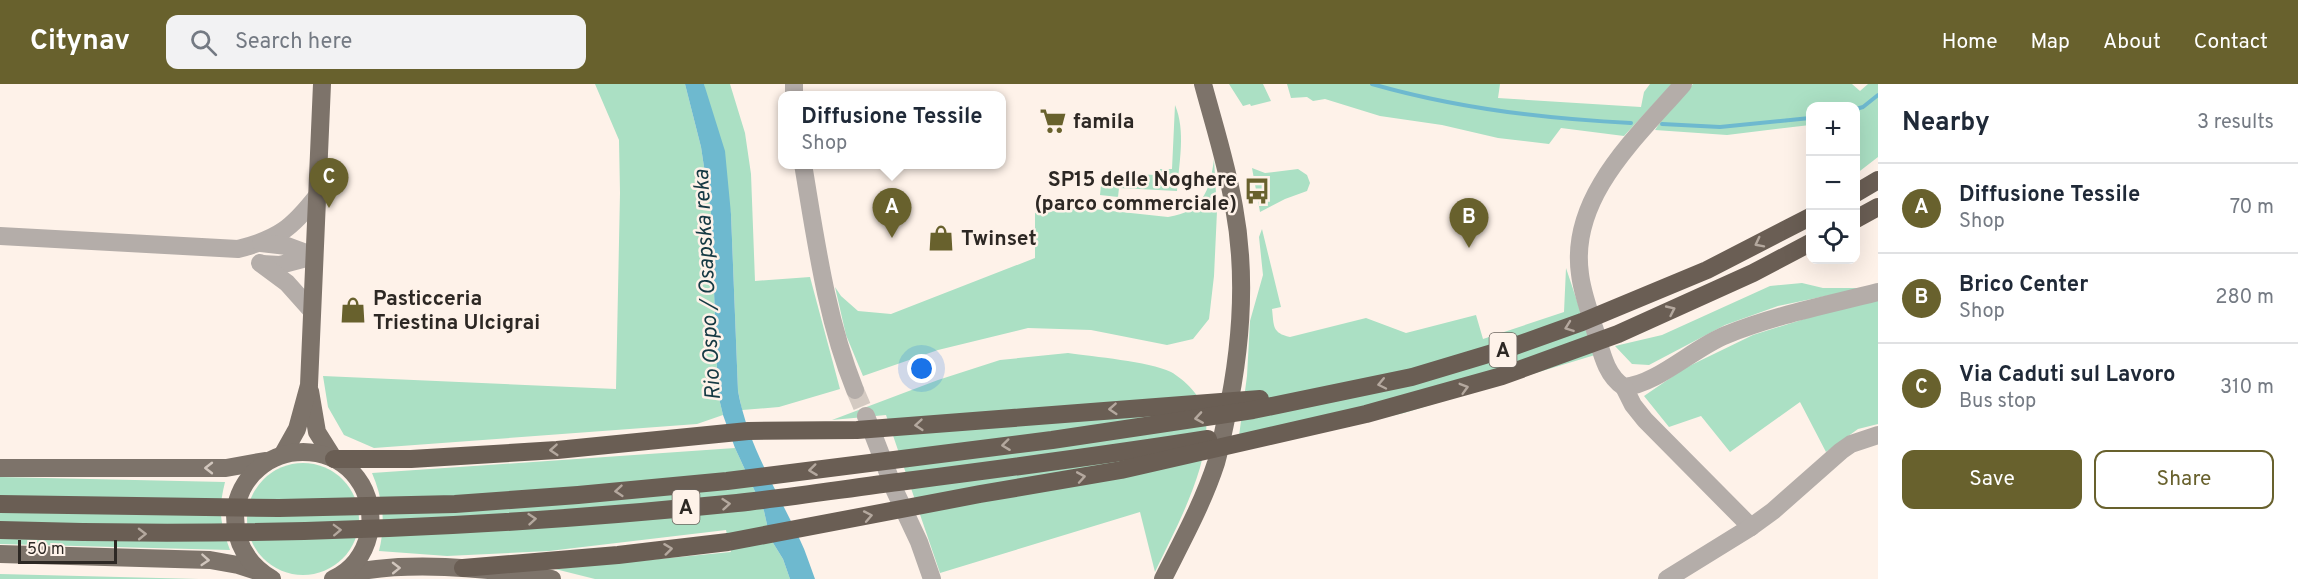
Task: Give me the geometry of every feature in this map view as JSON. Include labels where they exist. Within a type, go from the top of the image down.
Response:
[{"type":"highway","points":[[1860,191],[1878,180]]},
{"type":"highway","points":[[1860,217],[1878,207]]},
{"type":"highway","name":"A","points":[[0,504],[279,508],[454,504],[578,495],[727,481],[1052,440],[1253,410],[1412,377],[1512,347],[1707,270],[1806,218]]},
{"type":"highway","name":"A","points":[[0,530],[123,534],[299,531],[466,525],[726,504],[1118,453],[1366,414],[1483,383],[1618,334],[1753,273],[1806,245]]},
{"type":"highway","points":[[334,459],[411,459],[556,450],[748,431],[821,431],[1339,393]]},
{"type":"highway","points":[[463,568],[618,555],[728,542],[980,494],[1121,470],[1366,414]]},
{"type":"main road","points":[[322,84],[309,385],[317,432],[334,459],[357,478],[368,500],[371,522],[367,542],[361,555],[348,570],[335,578]]},
{"type":"main road","points":[[1163,579],[1216,463],[1234,378],[1238,342],[1241,292],[1239,241],[1224,159],[1203,84]]},
{"type":"main road","points":[[268,577],[248,559],[238,539],[235,510],[240,491],[251,474],[275,457],[297,429],[309,385]]},
{"type":"main road","points":[[0,468],[226,468],[306,451],[334,459]]},
{"type":"main road","points":[[0,554],[210,560],[238,565],[268,577]]},
{"type":"main road","points":[[335,578],[376,569],[463,568],[552,579]]},
{"type":"street","points":[[1683,84],[1622,154],[1603,180],[1587,211],[1580,244],[1580,273],[1609,373],[1624,387],[1633,405],[1645,420],[1751,527]]},
{"type":"street","points":[[804,169],[829,308],[844,362],[855,390]]},
{"type":"street","points":[[0,236],[238,249],[261,243],[281,233],[299,219],[317,196]]},
{"type":"street","points":[[261,243],[288,246],[314,256]]},
{"type":"street","points":[[238,249],[287,283],[312,311]]},
{"type":"street","points":[[262,264],[280,265],[314,256]]},
{"type":"street","points":[[1624,387],[1644,383],[1724,336],[1767,320],[1878,292]]},
{"type":"street","points":[[866,416],[895,491],[919,542],[932,579]]},
{"type":"street","points":[[1667,579],[1770,513],[1834,455],[1851,444],[1878,435]]},
{"type":"green space","points":[[595,84],[685,84],[701,147],[711,213],[718,394],[723,415],[697,424],[374,448],[344,435],[328,407],[323,376],[616,389],[619,140]]},
{"type":"green space","points":[[704,84],[730,84],[745,133],[751,174],[755,281],[810,277],[840,389],[779,407],[742,410],[738,391],[731,214]]},
{"type":"green space","points":[[1229,84],[1263,84],[1271,101],[1243,106]]},
{"type":"green space","points":[[1287,84],[1500,84],[1498,98],[1641,107],[1644,92],[1650,84],[1672,84],[1624,136],[1561,128],[1549,144],[1498,138],[1442,125],[1380,116],[1325,99],[1313,101],[1307,97],[1291,98]]},
{"type":"green space","points":[[1693,84],[1852,84],[1860,91],[1868,84],[1878,84],[1878,157],[1860,171],[1860,102],[1806,102],[1806,125],[1727,135],[1655,130],[1670,107]]},
{"type":"green space","points":[[1175,105],[1181,136],[1177,191],[1119,188],[1118,197],[1100,195],[1101,185],[1105,186],[1105,181],[1119,174],[1159,175],[1160,169],[1172,169]]},
{"type":"green space","points":[[1214,159],[1217,211],[1214,276],[1209,319],[1193,339],[1167,345],[1091,330],[1028,328],[938,350],[863,376],[846,335],[835,287],[841,296],[858,311],[891,314],[1035,258],[1035,213],[1084,208],[1168,217],[1189,210],[1197,205],[1207,190]]},
{"type":"green space","points":[[1252,168],[1265,173],[1298,169],[1307,175],[1310,183],[1307,191],[1260,212]]},
{"type":"green space","points":[[1262,229],[1281,307],[1272,309],[1274,324],[1277,331],[1284,335],[1290,337],[1366,318],[1406,333],[1476,315],[1483,339],[1564,312],[1566,268],[1595,355],[1404,413],[1237,451],[1247,376],[1250,321],[1263,275],[1259,237]]},
{"type":"green space","points":[[1802,283],[1823,288],[1864,288],[1778,306],[1725,325],[1649,365],[1632,364],[1615,346],[1662,335],[1770,286]]},
{"type":"green space","points":[[1878,296],[1878,424],[1858,429],[1826,452],[1800,402],[1730,452],[1701,416],[1669,427],[1644,396],[1685,368],[1753,335]]},
{"type":"green space","points":[[1068,353],[1135,362],[1171,372],[1192,390],[1203,407],[1206,432],[1204,452],[1198,473],[1182,515],[1155,572],[1140,512],[940,573],[886,415],[832,420],[938,380],[1000,360]]},
{"type":"green space","points":[[735,448],[764,511],[770,538],[783,559],[790,579],[595,579],[555,569],[731,552],[726,530],[549,551],[447,556],[379,551],[382,511],[379,492],[372,473]]},
{"type":"green space","points":[[303,463],[324,468],[342,480],[354,498],[359,519],[354,540],[342,558],[324,570],[303,575],[282,570],[264,558],[252,540],[247,519],[252,498],[264,480],[282,468]]},
{"type":"green space","points":[[0,477],[225,482],[221,516],[230,550],[0,544]]},
{"type":"green space","points":[[0,574],[199,579],[0,579]]},
{"type":"water","points":[[685,84],[704,84],[725,151],[731,214],[738,391],[743,411],[756,449],[802,545],[815,579],[790,579],[783,559],[770,538],[764,511],[735,448],[723,415],[718,394],[711,213],[701,147]]},
{"type":"waterway","points":[[1372,84],[1436,100],[1500,111],[1566,119],[1631,123]]},
{"type":"waterway","points":[[1860,108],[1878,95]]},
{"type":"waterway","points":[[1662,124],[1720,127],[1806,118]]},
{"type":"tunnel","points":[[855,390],[866,416]]},
{"type":"place","name":"famila","points":[[1053,121]]},
{"type":"place","name":"SP15 delle Noghere (parco commerciale)","points":[[1257,191]]},
{"type":"place","name":"Via Caduti sul Lavoro","points":[[329,208]]},
{"type":"place","name":"Diffusione Tessile","points":[[892,238]]},
{"type":"place","name":"Twinset","points":[[941,238]]},
{"type":"place","name":"Brico Center","points":[[1469,248]]},
{"type":"place","name":"Pasticceria Triestina Ulcigrai","points":[[353,310]]},
{"type":"water label","name":"Rio Ospo / Osapska reka","points":[[706,285]]}]
